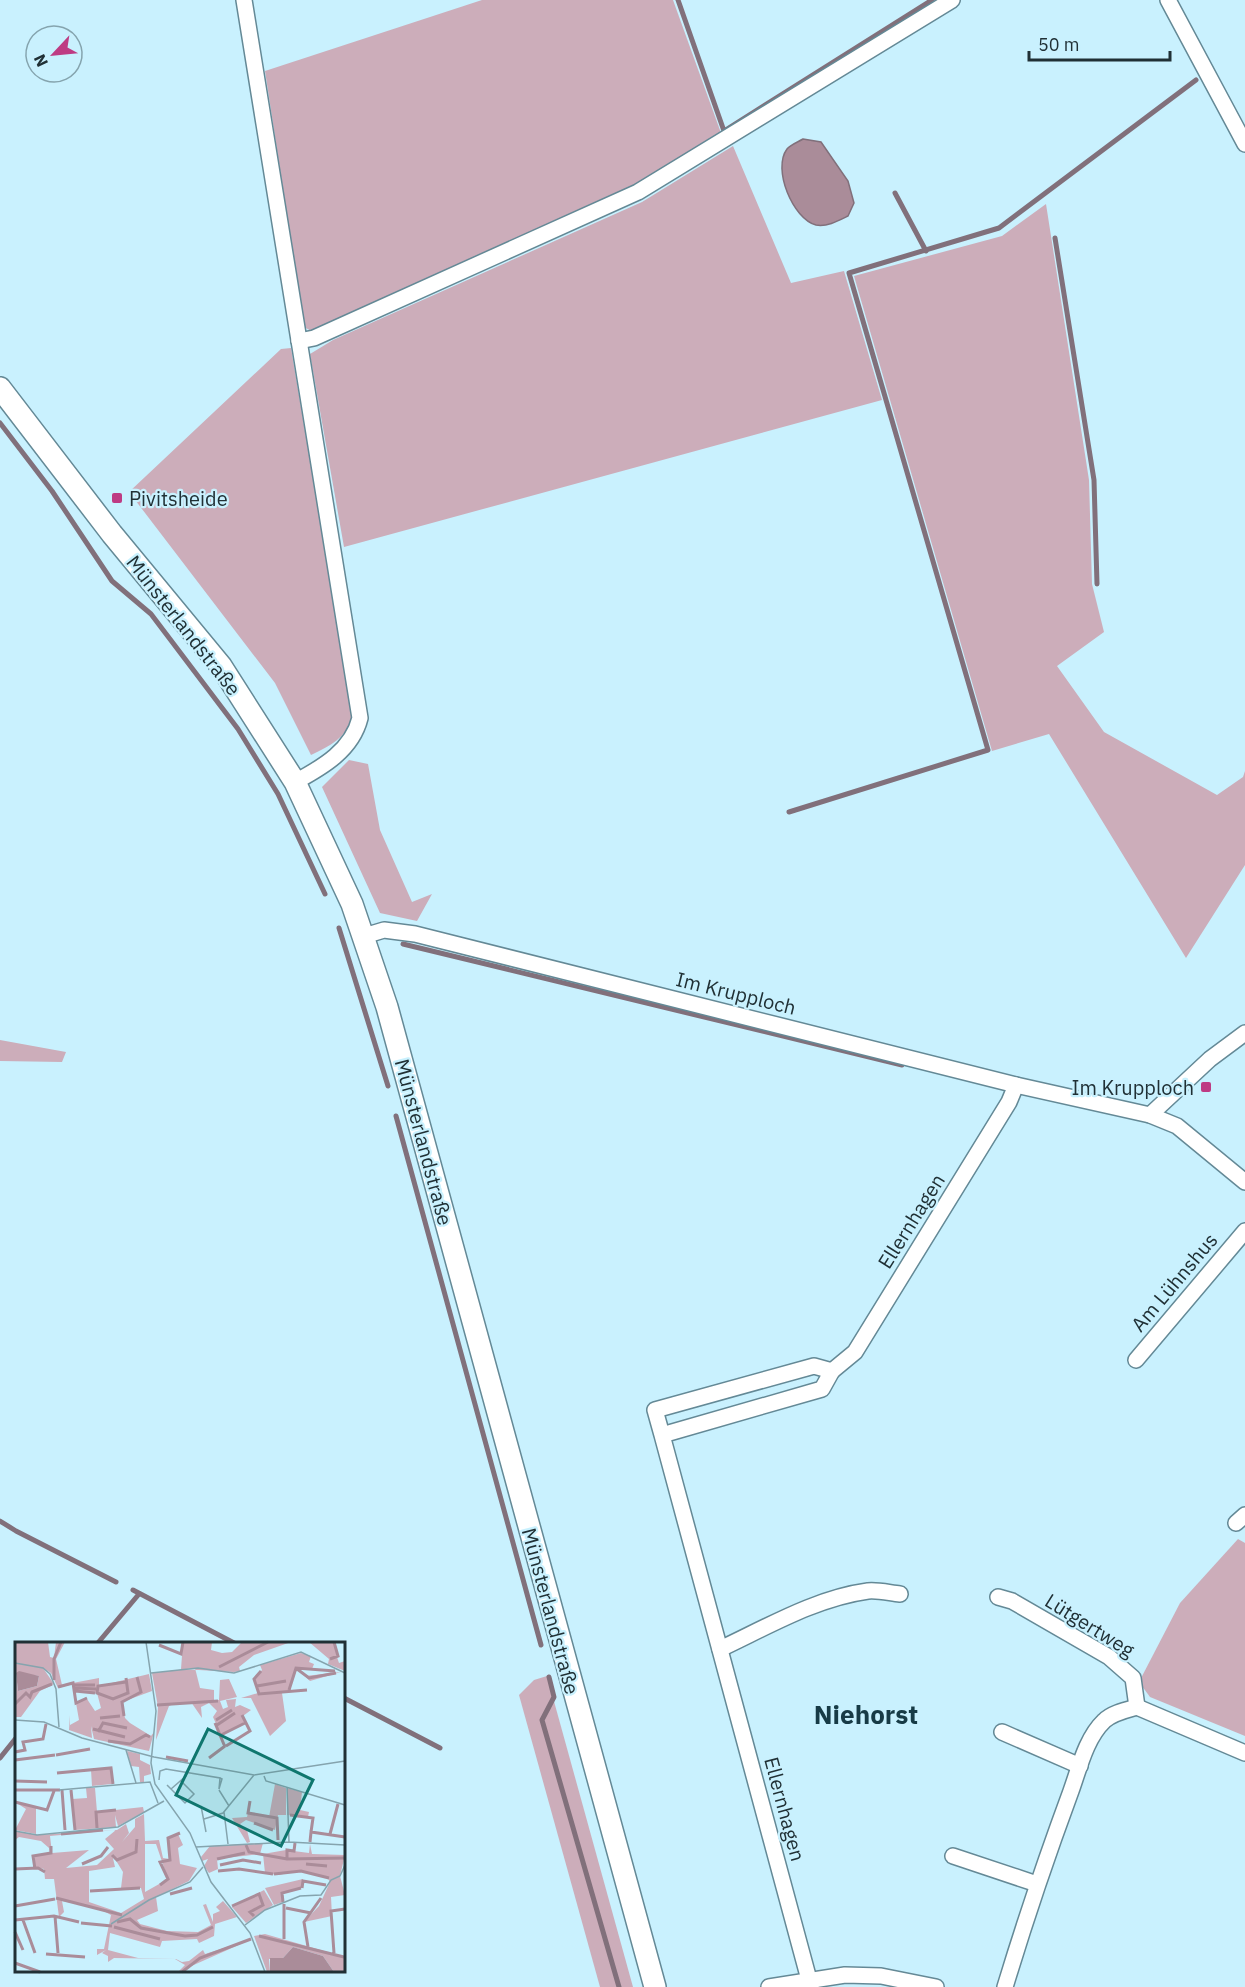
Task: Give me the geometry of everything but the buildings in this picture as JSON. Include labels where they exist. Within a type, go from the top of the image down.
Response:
[{"type":"main road","name":"Münsterlandstraße","points":[[0,388],[112,534],[221,666],[295,782],[364,936],[407,1076],[655,1987]]},
{"type":"street","points":[[244,0],[360,718],[356,735],[343,749],[326,763],[295,782]]},
{"type":"street","points":[[299,341],[314,338],[638,192],[952,0]]},
{"type":"street","points":[[1168,0],[1245,144]]},
{"type":"street","name":"Im Krupploch","points":[[364,936],[384,930],[415,934],[1016,1085],[1150,1115],[1177,1126],[1245,1182]]},
{"type":"street","points":[[1150,1115],[1210,1059],[1245,1033]]},
{"type":"street","name":"Ellernhagen","points":[[662,1435],[822,1389],[832,1371],[855,1352],[1009,1102],[1016,1085]]},
{"type":"street","name":"Am Lühnshus","points":[[1136,1360],[1245,1231]]},
{"type":"street","name":"Ellernhagen","points":[[810,1984],[655,1410],[814,1366],[832,1371]]},
{"type":"street","points":[[720,1649],[806,1609],[838,1599],[869,1591],[900,1594]]},
{"type":"street","name":"Lütgertweg","points":[[998,1597],[1012,1601],[1109,1657],[1133,1678],[1137,1707]]},
{"type":"street","points":[[1005,1987],[1037,1884],[1080,1766],[1089,1744],[1104,1721],[1119,1712],[1137,1707],[1245,1752]]},
{"type":"street","points":[[1002,1732],[1080,1766]]},
{"type":"street","points":[[953,1856],[1037,1884]]},
{"type":"street","points":[[769,1987],[810,1984],[844,1975],[881,1976],[936,1987]]},
{"type":"shaded area","points":[[482,0],[673,0],[721,133],[636,184],[313,332],[304,327],[265,71]]},
{"type":"shaded area","points":[[803,139],[821,142],[848,181],[854,203],[848,216],[836,222],[816,225],[808,221],[793,204],[787,192],[782,168],[783,158],[788,148]]},
{"type":"shaded area","points":[[733,146],[791,283],[844,271],[882,400],[344,547],[310,354],[333,340],[642,202]]},
{"type":"shaded area","points":[[1046,204],[1089,480],[1092,584],[1104,632],[1057,666],[1104,732],[1217,795],[1243,777],[1245,771],[1245,865],[1186,958],[1049,734],[992,751],[854,276],[1002,236]]},
{"type":"shaded area","points":[[291,348],[353,717],[341,736],[311,755],[275,683],[129,492],[281,349]]},
{"type":"shaded area","points":[[349,760],[368,764],[380,830],[412,902],[432,894],[417,921],[380,913],[322,787]]},
{"type":"shaded area","points":[[0,1040],[66,1052],[62,1062],[0,1061]]},
{"type":"shaded area","points":[[1238,1539],[1245,1543],[1245,1736],[1150,1697],[1139,1682],[1180,1603]]},
{"type":"shaded area","points":[[547,1676],[633,1987],[600,1987],[519,1695],[534,1680]]},
{"type":"waterway","points":[[678,0],[724,131],[932,0]]},
{"type":"waterway","points":[[789,812],[988,750],[849,273],[999,228],[1196,80]]},
{"type":"waterway","points":[[895,193],[926,251]]},
{"type":"waterway","points":[[1055,238],[1094,480],[1097,584]]},
{"type":"waterway","points":[[0,423],[52,491],[112,581],[151,614],[238,729],[278,794],[325,894]]},
{"type":"waterway","points":[[339,928],[388,1086]]},
{"type":"waterway","points":[[403,944],[902,1065]]},
{"type":"waterway","points":[[396,1116],[541,1645]]},
{"type":"waterway","points":[[0,1521],[116,1582]]},
{"type":"waterway","points":[[133,1590],[232,1642]]},
{"type":"waterway","points":[[99,1642],[139,1594]]},
{"type":"waterway","points":[[549,1677],[554,1697],[542,1720],[619,1987]]},
{"type":"waterway","points":[[345,1699],[440,1748]]},
{"type":"waterway","points":[[0,1758],[15,1739]]},
{"type":"place","name":"Pivitsheide","points":[[117,498]]},
{"type":"place","name":"Im Krupploch","points":[[1206,1087]]},
{"type":"district","name":"Niehorst","points":[[866,1714]]}]
